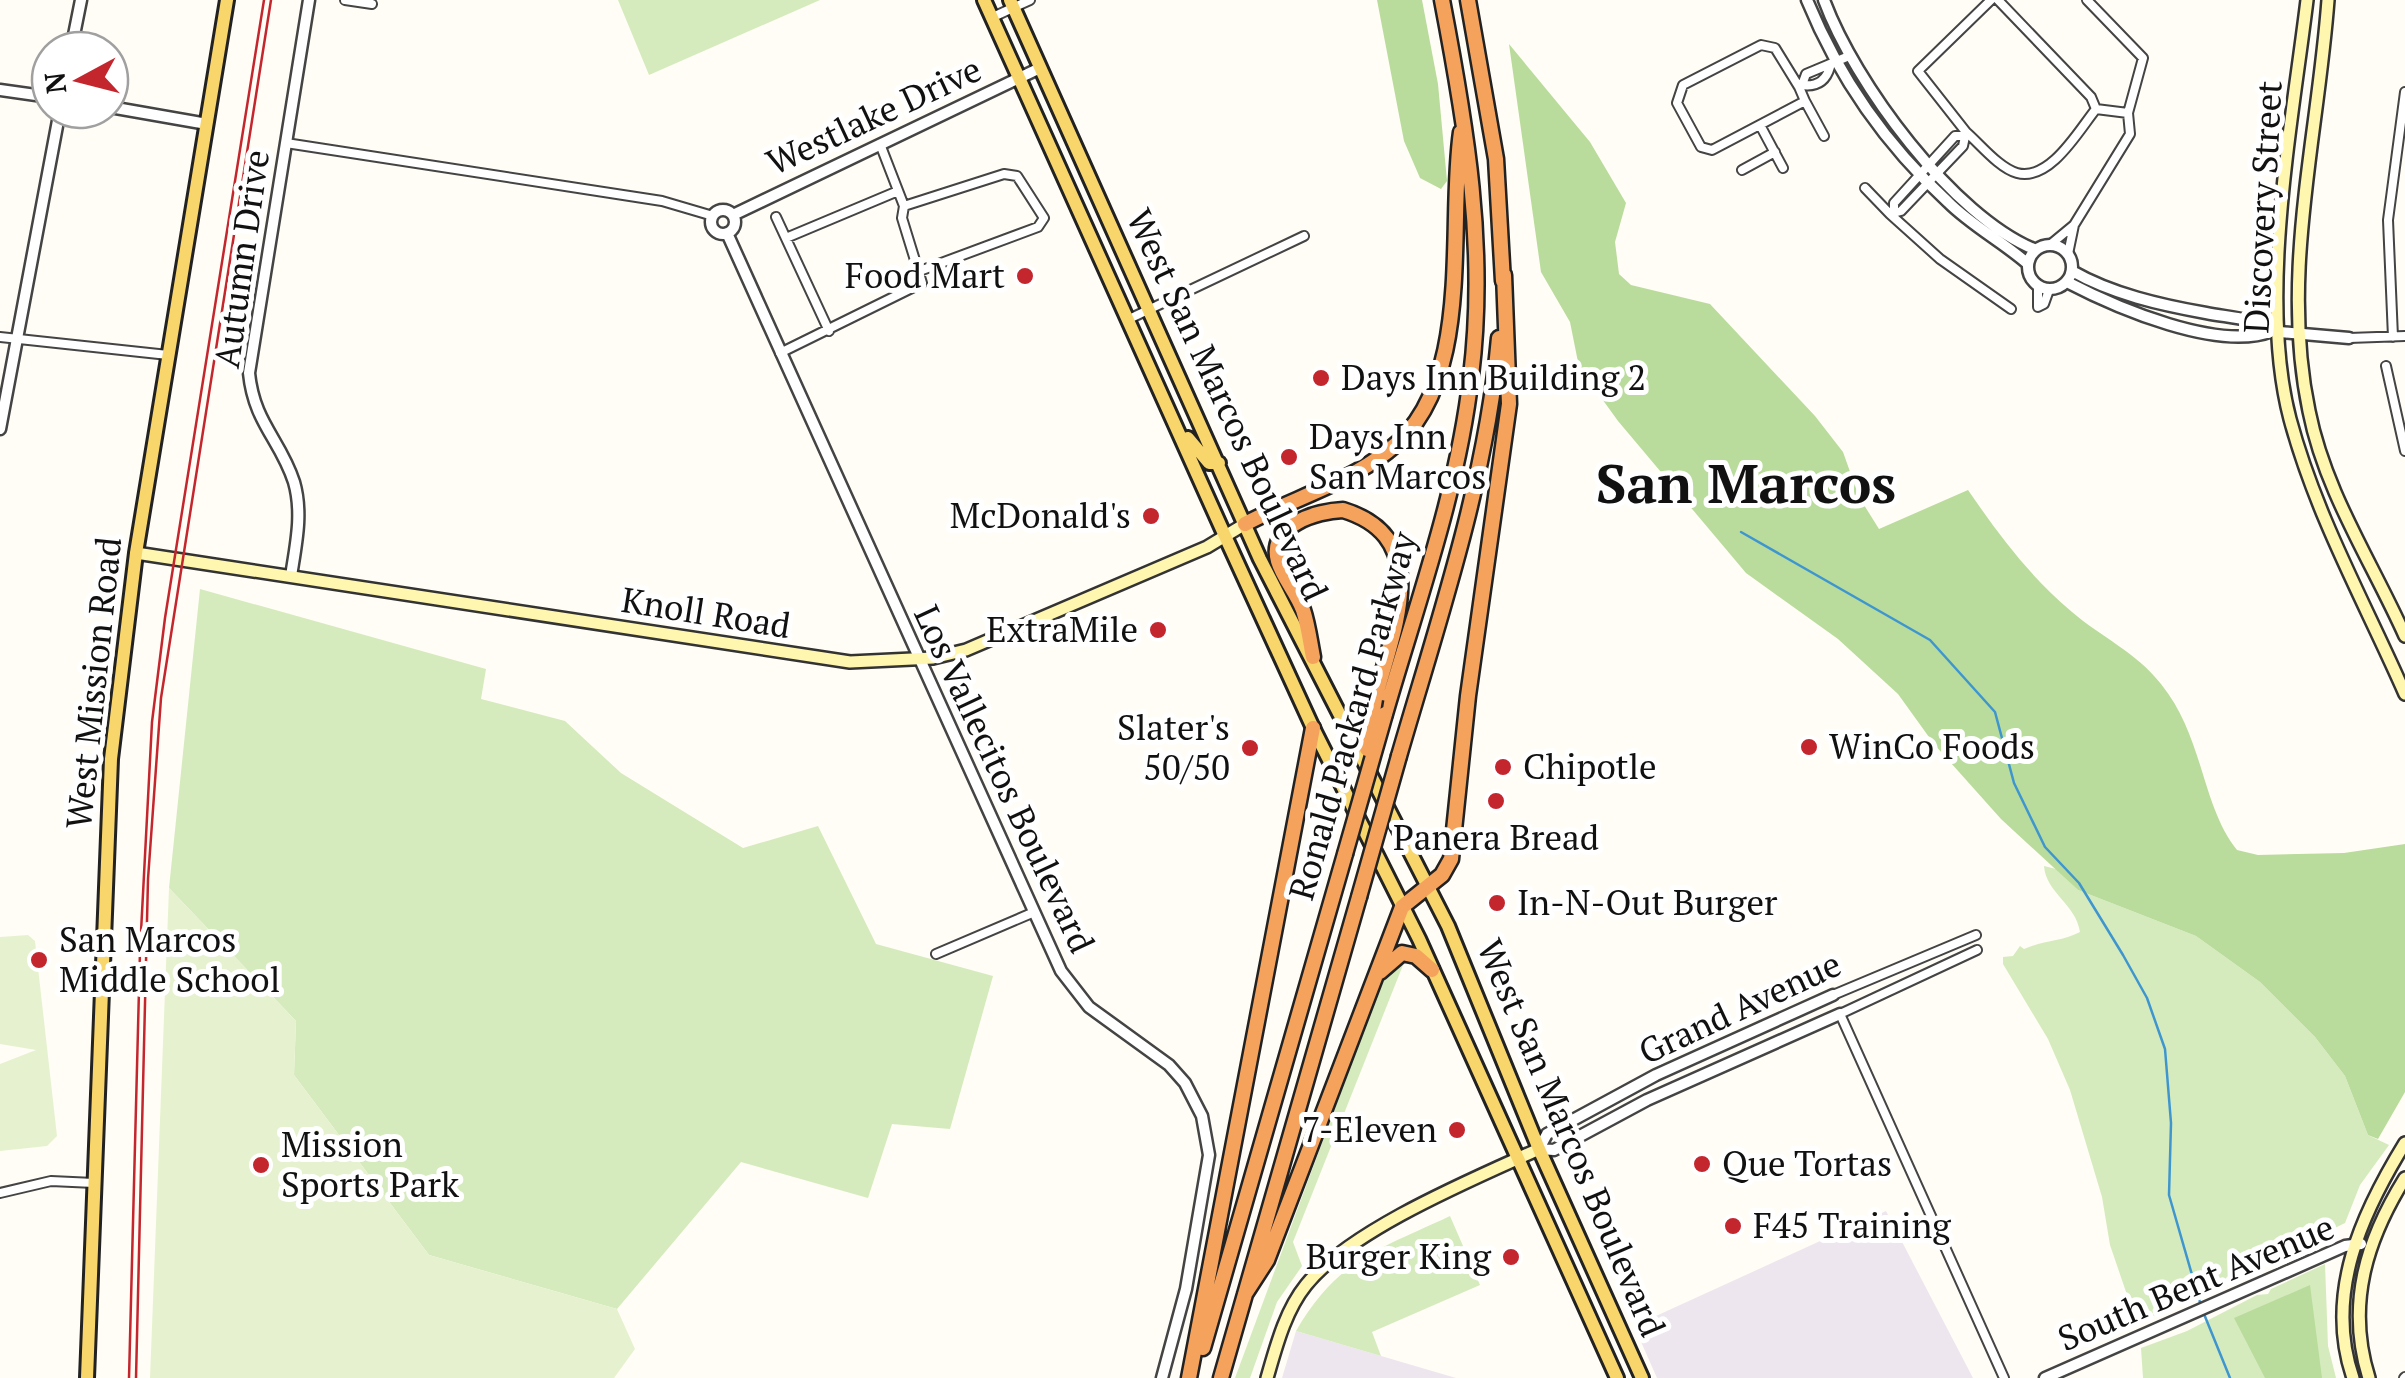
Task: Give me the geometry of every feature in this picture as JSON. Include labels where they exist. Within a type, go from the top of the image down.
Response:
[{"type":"highway","name":"Ronald Packard Parkway","points":[[1192,1378],[1448,492],[1471,378],[1477,242],[1464,113],[1442,0]]},
{"type":"highway","name":"Ronald Packard Parkway","points":[[1221,1378],[1483,458],[1493,402],[1504,275],[1496,158],[1468,0]]},
{"type":"highway","points":[[1245,524],[1361,470],[1407,436],[1423,414],[1433,394],[1448,324],[1464,113]]},
{"type":"highway","points":[[1245,1294],[1267,1260],[1402,907],[1427,883],[1442,875],[1450,859],[1508,404],[1504,275]]},
{"type":"highway","points":[[1314,657],[1303,610],[1278,561],[1276,546],[1286,529],[1344,510],[1384,529],[1399,556],[1400,586],[1375,699],[1360,800]]},
{"type":"highway","points":[[1192,1378],[1313,728]]},
{"type":"highway","points":[[1370,984],[1389,960],[1402,952],[1416,956],[1432,970]]},
{"type":"main road","name":"West Mission Road","points":[[87,1378],[110,759],[136,553],[226,0]]},
{"type":"main road","name":"West San Marcos Boulevard","points":[[984,0],[1313,728],[1432,970],[1617,1378]]},
{"type":"main road","name":"Discovery Street","points":[[2307,0],[2288,155],[2276,331],[2289,415],[2310,484],[2405,694]]},
{"type":"main road","name":"Discovery Street","points":[[2328,0],[2302,212],[2298,334],[2309,413],[2332,486],[2405,636]]},
{"type":"main road","name":"West San Marcos Boulevard","points":[[1012,4],[1245,524],[1427,883],[1539,1149],[1642,1378]]},
{"type":"main road","points":[[1182,434],[1209,463],[1219,463]]},
{"type":"main road","name":"Knoll Road","points":[[136,553],[850,662],[919,659],[966,650],[1014,632],[1245,524]]},
{"type":"main road","points":[[2353,1378],[2342,1330],[2343,1294],[2354,1243],[2378,1188],[2405,1142]]},
{"type":"main road","name":"Grand Avenue","points":[[1267,1378],[1296,1302],[1319,1273],[1377,1230],[1539,1149]]},
{"type":"main road","points":[[2369,1378],[2358,1326],[2358,1292],[2370,1245],[2405,1178]]},
{"type":"street","points":[[75,30],[81,0]]},
{"type":"street","name":"Autumn Drive","points":[[291,576],[299,517],[294,482],[260,423],[249,373],[309,0]]},
{"type":"street","points":[[346,0],[372,4]]},
{"type":"street","points":[[992,17],[1012,4],[1030,0]]},
{"type":"street","points":[[1807,0],[1834,65],[1883,134],[1949,204],[2028,264]]},
{"type":"street","points":[[1824,0],[1849,56],[1876,98],[1928,162],[1976,209],[2036,250]]},
{"type":"street","points":[[1994,0],[2091,97],[2096,109],[2059,157],[2030,173],[2011,170],[1964,134],[1918,71],[1994,0]]},
{"type":"street","points":[[2044,288],[2030,276],[2028,264],[2036,250],[2051,244],[2074,224],[2130,134],[2128,112],[2143,58],[2086,0]]},
{"type":"street","points":[[1805,101],[1706,149],[1680,110],[1677,96],[1683,86],[1762,45],[1775,48],[1801,86],[1824,136]]},
{"type":"street","points":[[1801,86],[1812,86],[1827,77],[1834,65],[1849,56]]},
{"type":"street","name":"Westlake Drive","points":[[733,215],[1040,68]]},
{"type":"street","points":[[0,90],[30,95]]},
{"type":"street","points":[[2393,337],[2388,220],[2405,92]]},
{"type":"street","points":[[2096,109],[2128,112]]},
{"type":"street","points":[[130,111],[207,124]]},
{"type":"street","points":[[1760,125],[1783,168]]},
{"type":"street","points":[[0,430],[56,130]]},
{"type":"street","points":[[1892,213],[1894,202],[1928,162],[1955,136],[1964,134]]},
{"type":"street","points":[[1892,213],[1901,211],[1963,146],[1964,134]]},
{"type":"street","points":[[286,143],[662,201],[713,216],[724,210],[733,215],[734,226],[726,233],[714,229],[713,216]]},
{"type":"street","points":[[780,352],[922,284],[902,218],[904,206],[880,144]]},
{"type":"street","points":[[1742,170],[1774,152]]},
{"type":"street","points":[[904,206],[1004,174],[1017,176],[1044,218],[1038,228],[918,272]]},
{"type":"street","points":[[1865,188],[1956,272],[2011,309]]},
{"type":"street","points":[[786,238],[898,192]]},
{"type":"street","points":[[776,216],[829,331]]},
{"type":"street","points":[[2070,276],[2068,254],[2074,224]]},
{"type":"street","name":"Los Vallecitos Boulevard","points":[[726,233],[1032,913],[1073,990],[1089,1007],[1169,1066],[1185,1084],[1202,1116],[1208,1155],[1186,1289],[1162,1378]]},
{"type":"street","points":[[1129,319],[1304,236]]},
{"type":"street","points":[[2051,244],[2068,254]]},
{"type":"street","points":[[2070,276],[2138,314],[2192,329],[2251,339],[2276,331]]},
{"type":"street","points":[[2037,312],[2044,288],[2070,276],[2208,314],[2254,320],[2276,331],[2349,338],[2405,336]]},
{"type":"street","points":[[0,337],[168,355]]},
{"type":"street","points":[[2386,366],[2400,412],[2405,451]]},
{"type":"street","points":[[936,954],[1032,913]]},
{"type":"street","name":"Grand Avenue","points":[[1976,935],[1656,1075],[1547,1134],[1539,1149],[1554,1150],[1647,1100],[1977,950]]},
{"type":"street","points":[[1840,1014],[2004,1378]]},
{"type":"street","points":[[0,1192],[51,1182],[95,1183]]},
{"type":"street","name":"South Bent Avenue","points":[[2045,1378],[2324,1255],[2354,1243],[2370,1245]]},
{"type":"shaded area","points":[[1886,1211],[1973,1378],[1657,1378],[1634,1326]]},
{"type":"shaded area","points":[[1296,1331],[1456,1378],[1282,1378]]},
{"type":"green space","points":[[618,0],[820,0],[649,75]]},
{"type":"green space","points":[[1377,0],[1422,0],[1438,84],[1447,181],[1441,189],[1420,178],[1404,141]]},
{"type":"green space","points":[[1509,44],[1590,142],[1626,203],[1615,242],[1619,274],[1631,285],[1710,304],[1815,416],[1843,452],[1859,497],[1879,529],[1968,490],[2042,584],[2083,621],[2141,663],[2161,684],[2186,726],[2216,813],[2237,850],[2258,855],[2344,853],[2405,844],[2405,1092],[2378,1139],[2368,1135],[2345,1076],[2315,1037],[2260,982],[2196,936],[2078,890],[2001,819],[1934,744],[1898,694],[1838,639],[1746,573],[1618,421],[1579,367],[1570,322],[1541,272]]},
{"type":"green space","points":[[200,589],[486,669],[481,699],[565,721],[621,773],[743,848],[818,826],[876,944],[993,976],[950,1129],[892,1124],[868,1198],[741,1162],[617,1309],[429,1255],[294,1075],[296,1021],[169,888]]},
{"type":"green space","points":[[2044,866],[2056,869],[2078,890],[2196,936],[2260,982],[2315,1037],[2345,1076],[2368,1135],[2389,1145],[2360,1185],[2345,1223],[2137,1324],[2110,1245],[2102,1197],[2070,1090],[2048,1039],[2003,964],[2003,957],[2013,956],[2020,946],[2024,949],[2080,932],[2073,914],[2050,884]]},
{"type":"green space","name":"Mission Sports Park","points":[[169,888],[296,1021],[294,1075],[429,1255],[617,1309],[635,1349],[614,1378],[150,1378]]},
{"type":"green space","points":[[28,935],[35,941],[57,1136],[47,1146],[0,1151],[0,1064],[36,1050],[0,1044],[0,937]]},
{"type":"green space","points":[[1405,960],[1293,1242],[1302,1266],[1277,1302],[1250,1378],[1235,1378],[1382,981],[1391,964]]},
{"type":"green space","points":[[1450,1216],[1480,1285],[1372,1332],[1381,1356],[1296,1331],[1344,1272],[1381,1248]]},
{"type":"green space","points":[[2325,1264],[2328,1346],[2336,1378],[2143,1378],[2141,1348],[2187,1331]]},
{"type":"green space","points":[[2310,1285],[2322,1378],[2265,1378],[2234,1318]]},
{"type":"waterway","points":[[1741,532],[1930,640],[1995,712],[2014,783],[2045,847],[2079,883],[2123,955],[2147,998],[2165,1049],[2171,1123],[2169,1195],[2201,1306]]},
{"type":"waterway","points":[[2204,1314],[2230,1378]]},
{"type":"tram line","points":[[136,1378],[148,879],[161,698],[271,0]]},
{"type":"railway","points":[[129,1378],[140,951],[152,722],[165,618],[264,0]]},
{"type":"place","name":"Food Mart","points":[[1025,276]]},
{"type":"place","name":"Days Inn Building 2","points":[[1321,378]]},
{"type":"place","name":"Days Inn San Marcos","points":[[1289,457]]},
{"type":"place","name":"McDonald's","points":[[1151,516]]},
{"type":"place","name":"ExtraMile","points":[[1158,630]]},
{"type":"place","name":"WinCo Foods","points":[[1809,747]]},
{"type":"place","name":"Slater's 50/50","points":[[1250,748]]},
{"type":"place","name":"Chipotle","points":[[1503,767]]},
{"type":"place","name":"Panera Bread","points":[[1496,801]]},
{"type":"place","name":"In-N-Out Burger","points":[[1497,903]]},
{"type":"place","name":"San Marcos Middle School","points":[[39,960]]},
{"type":"place","name":"7-Eleven","points":[[1457,1130]]},
{"type":"place","name":"Que Tortas","points":[[1702,1164]]},
{"type":"place","name":"Mission Sports Park","points":[[261,1165]]},
{"type":"place","name":"F45 Training","points":[[1733,1226]]},
{"type":"place","name":"Burger King","points":[[1511,1257]]},
{"type":"district","name":"San Marcos","points":[[1746,484]]}]
